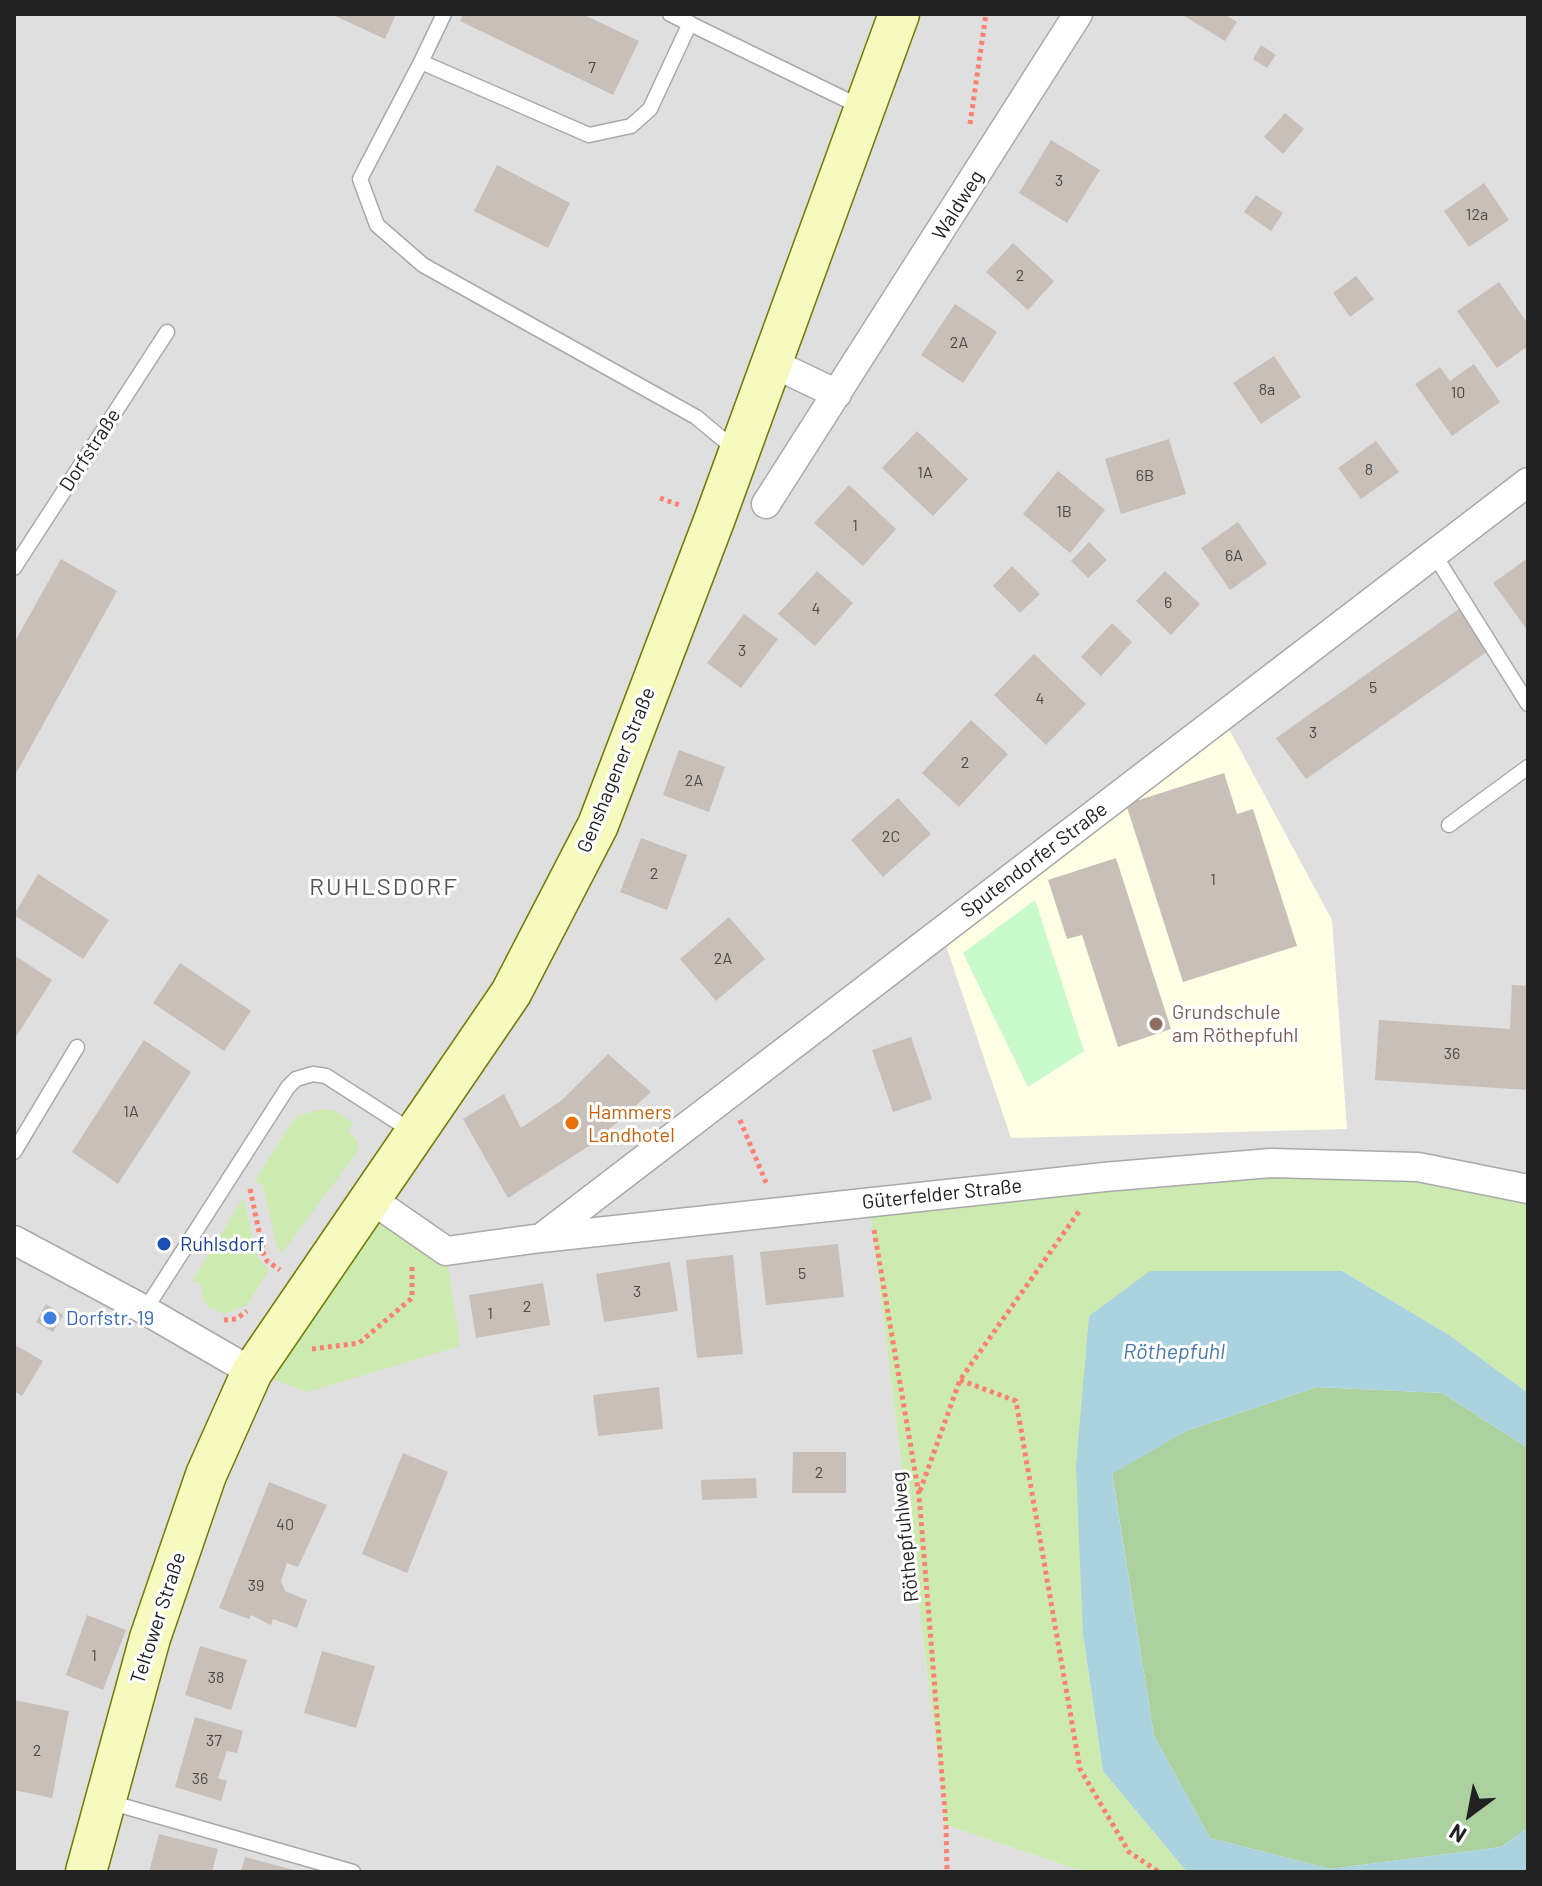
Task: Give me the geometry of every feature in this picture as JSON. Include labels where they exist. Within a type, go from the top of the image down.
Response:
[{"type":"main road","name":"Genshagener Straße","points":[[252,1372],[511,993],[598,825],[715,518],[899,14]]},
{"type":"main road","name":"Teltower Straße","points":[[86,1872],[150,1638],[206,1475],[252,1372]]},
{"type":"street","name":"Waldweg","points":[[766,504],[1078,14]]},
{"type":"street","points":[[770,362],[837,394]]},
{"type":"street","name":"Sputendorfer Straße","points":[[541,1238],[1528,482]]},
{"type":"street","name":"Güterfelder Straße","points":[[371,1199],[446,1251],[869,1202],[1271,1163],[1418,1167],[1528,1189]]},
{"type":"street","points":[[14,1240],[252,1372]]},
{"type":"lane","points":[[444,14],[360,179],[377,225],[423,265],[696,417],[737,451]]},
{"type":"lane","points":[[670,14],[865,109]]},
{"type":"lane","points":[[421,62],[589,135],[631,126],[650,109],[690,23]]},
{"type":"lane","name":"Dorfstraße","points":[[14,568],[167,332]]},
{"type":"lane","points":[[1434,554],[1528,704]]},
{"type":"lane","points":[[1449,825],[1528,767]]},
{"type":"lane","points":[[14,1152],[77,1047]]},
{"type":"lane","points":[[145,1310],[288,1087],[304,1076],[326,1076],[417,1134]]},
{"type":"lane","points":[[104,1801],[353,1872]]},
{"type":"path","points":[[969,128],[986,14]]},
{"type":"path","points":[[729,1093],[779,1212]]},
{"type":"path","points":[[231,1176],[250,1187],[264,1255],[277,1267],[269,1281]]},
{"type":"path","points":[[919,1495],[960,1380],[1104,1177]]},
{"type":"path","name":"Röthepfuhlweg","points":[[869,1202],[919,1495],[946,1825],[947,1872]]},
{"type":"path","points":[[300,1350],[359,1343],[412,1298],[412,1264]]},
{"type":"path","points":[[216,1320],[236,1319],[252,1307]]},
{"type":"path","points":[[960,1380],[1016,1401],[1080,1769],[1129,1852],[1159,1872]]},
{"type":"shaded area","points":[[14,14],[1528,14],[1528,1189],[869,1202],[946,1825],[1085,1872],[14,1872]]},
{"type":"shaded area","name":"Grundschule am Röthepfuhl","points":[[1223,718],[1332,920],[1347,1129],[1011,1138],[937,919]]},
{"type":"green space","points":[[1035,900],[1084,1051],[1028,1087],[963,953]]},
{"type":"green space","points":[[321,1109],[333,1110],[354,1123],[348,1131],[358,1141],[357,1152],[282,1253],[277,1247],[263,1186],[255,1180],[298,1116]]},
{"type":"green space","points":[[1271,1163],[1528,1189],[1528,1393],[1449,1335],[1342,1271],[1089,1316],[1083,1634],[1103,1771],[1187,1872],[1085,1872],[946,1825],[869,1202]]},
{"type":"green space","points":[[243,1198],[258,1258],[269,1270],[247,1305],[224,1314],[208,1307],[203,1300],[201,1284],[192,1281]]},
{"type":"green space","points":[[371,1199],[446,1251],[460,1346],[308,1392],[252,1372]]},
{"type":"green space","points":[[1317,1387],[1442,1393],[1528,1448],[1528,1828],[1501,1847],[1330,1869],[1210,1838],[1154,1736],[1112,1473],[1186,1431]]},
{"type":"water","name":"Röthepfuhl","points":[[1150,1271],[1342,1271],[1449,1335],[1528,1393],[1528,1448],[1442,1393],[1317,1387],[1186,1431],[1112,1474],[1154,1736],[1210,1838],[1330,1869],[1501,1847],[1528,1828],[1528,1872],[1187,1872],[1103,1771],[1083,1634],[1076,1466],[1089,1316]]},
{"type":"building","points":[[331,14],[396,14],[385,39]]},
{"type":"building","points":[[463,14],[582,14],[639,41],[613,95],[460,21]]},
{"type":"building","points":[[1181,14],[1224,14],[1237,22],[1225,41]]},
{"type":"building","points":[[1261,45],[1276,55],[1267,68],[1253,59]]},
{"type":"building","points":[[1285,113],[1304,129],[1283,154],[1264,137]]},
{"type":"building","points":[[1051,140],[1100,170],[1067,223],[1019,193]]},
{"type":"building","points":[[497,165],[570,203],[548,248],[474,211]]},
{"type":"building","points":[[1484,183],[1509,220],[1469,247],[1444,211]]},
{"type":"building","points":[[1256,195],[1283,213],[1271,231],[1244,212]]},
{"type":"building","points":[[1013,243],[1054,281],[1028,310],[986,272]]},
{"type":"building","points":[[1356,276],[1374,299],[1350,317],[1333,293]]},
{"type":"building","points":[[1499,282],[1528,324],[1528,346],[1497,368],[1457,311]]},
{"type":"building","points":[[955,304],[997,332],[963,383],[921,355]]},
{"type":"building","points":[[1274,356],[1301,397],[1261,424],[1233,383]]},
{"type":"building","points":[[1474,364],[1500,402],[1452,436],[1415,384],[1440,367],[1450,381]]},
{"type":"building","points":[[917,431],[968,479],[933,516],[882,468]]},
{"type":"building","points":[[1169,439],[1186,494],[1121,514],[1105,459]]},
{"type":"building","points":[[1376,441],[1399,472],[1361,499],[1338,468]]},
{"type":"building","points":[[1058,471],[1105,510],[1070,553],[1023,514]]},
{"type":"building","points":[[849,485],[896,529],[863,566],[814,523]]},
{"type":"building","points":[[1238,522],[1267,564],[1230,590],[1201,548]]},
{"type":"building","points":[[1089,542],[1107,560],[1088,578],[1071,561]]},
{"type":"building","points":[[1528,558],[1528,631],[1493,583]]},
{"type":"building","points":[[61,559],[117,591],[14,777],[14,643]]},
{"type":"building","points":[[1012,566],[1040,594],[1020,613],[993,586]]},
{"type":"building","points":[[817,571],[853,603],[815,646],[778,614]]},
{"type":"building","points":[[1165,571],[1200,604],[1171,635],[1136,601]]},
{"type":"building","points":[[1459,609],[1488,651],[1306,779],[1276,738]]},
{"type":"building","points":[[744,614],[778,639],[741,688],[707,663]]},
{"type":"building","points":[[1112,623],[1132,642],[1101,676],[1081,657]]},
{"type":"building","points":[[1034,654],[1086,704],[1046,745],[994,695]]},
{"type":"building","points":[[971,720],[1008,754],[959,807],[922,773]]},
{"type":"building","points":[[679,750],[725,767],[709,812],[663,795]]},
{"type":"building","points":[[1224,773],[1237,814],[1253,809],[1297,946],[1183,982],[1126,804]]},
{"type":"building","points":[[898,798],[931,834],[883,877],[851,840]]},
{"type":"building","points":[[641,838],[687,855],[667,910],[620,892]]},
{"type":"building","points":[[1116,858],[1171,1029],[1118,1047],[1082,935],[1067,939],[1048,880]]},
{"type":"building","points":[[38,874],[109,920],[83,959],[14,915]]},
{"type":"building","points":[[729,917],[765,959],[716,1001],[680,959]]},
{"type":"building","points":[[14,955],[52,980],[14,1040]]},
{"type":"building","points":[[180,963],[251,1011],[224,1051],[153,1003]]},
{"type":"building","points":[[1512,985],[1528,986],[1528,1090],[1375,1080],[1379,1020],[1510,1029]]},
{"type":"building","points":[[911,1037],[932,1099],[893,1112],[872,1050]]},
{"type":"building","points":[[144,1040],[191,1072],[118,1184],[72,1152]]},
{"type":"building","name":"Hammers Landhotel","points":[[608,1054],[651,1092],[595,1142],[508,1198],[463,1119],[504,1094],[521,1128],[562,1100]]},
{"type":"building","points":[[838,1244],[844,1297],[766,1305],[760,1252]]},
{"type":"building","points":[[733,1255],[743,1354],[697,1358],[686,1260]]},
{"type":"building","points":[[670,1262],[678,1311],[604,1322],[596,1274]]},
{"type":"building","points":[[543,1283],[550,1325],[476,1338],[469,1295]]},
{"type":"building","name":"Dorfstr. 19","points":[[46,1304],[63,1315],[53,1332],[36,1322]]},
{"type":"building","points":[[15,1345],[43,1361],[22,1396],[14,1391]]},
{"type":"building","points":[[659,1387],[663,1429],[598,1436],[593,1395]]},
{"type":"building","points":[[793,1452],[846,1452],[846,1493],[792,1493]]},
{"type":"building","points":[[403,1453],[448,1472],[407,1573],[362,1554]]},
{"type":"building","points":[[756,1478],[757,1498],[702,1500],[701,1480]]},
{"type":"building","points":[[269,1482],[327,1505],[298,1567],[287,1563],[281,1581],[285,1591],[307,1600],[297,1628],[273,1619],[271,1625],[251,1615],[249,1619],[219,1608]]},
{"type":"building","points":[[87,1615],[126,1630],[103,1690],[66,1675]]},
{"type":"building","points":[[200,1646],[247,1660],[231,1710],[185,1695]]},
{"type":"building","points":[[322,1651],[375,1666],[356,1728],[304,1713]]},
{"type":"building","points":[[14,1700],[69,1711],[52,1798],[14,1790]]},
{"type":"building","points":[[195,1717],[243,1731],[237,1753],[227,1751],[218,1778],[227,1781],[221,1801],[175,1787]]},
{"type":"building","points":[[159,1834],[218,1849],[212,1872],[149,1872]]},
{"type":"building","points":[[245,1857],[298,1871],[298,1872],[241,1872]]},
{"type":"place","name":"Grundschule am Röthepfuhl","points":[[1156,1024]]},
{"type":"place","name":"Hammers Landhotel","points":[[572,1123]]},
{"type":"place","name":"Ruhlsdorf","points":[[164,1244]]},
{"type":"place","name":"Dorfstr. 19","points":[[50,1318]]},
{"type":"district","name":"RUHLSDORF","points":[[384,887]]}]
